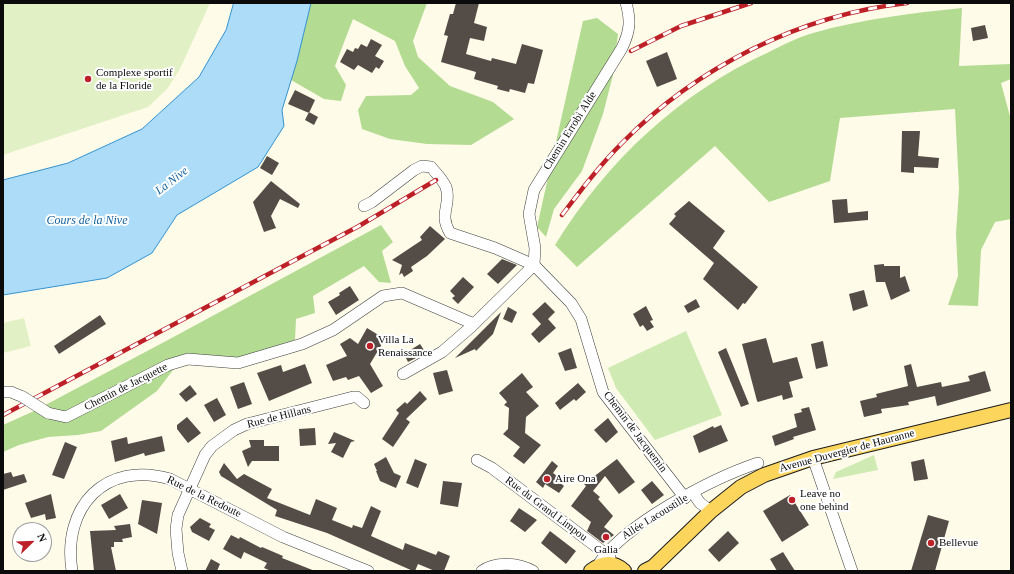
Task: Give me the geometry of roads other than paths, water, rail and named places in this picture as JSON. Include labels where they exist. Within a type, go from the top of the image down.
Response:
[{"type":"main road","name":"Avenue Duvergier de Hauranne","points":[[645,571],[653,567],[711,511],[754,480],[778,469],[813,458],[1011,410]]},
{"type":"main road","points":[[594,569],[603,564],[614,562]]},
{"type":"street","name":"Chemin Errobi Alde","points":[[534,265],[535,248],[529,214],[534,190],[622,48],[629,34],[629,21],[626,3]]},
{"type":"street","name":"Chemin de Jacquemin","points":[[364,206],[372,202],[414,170],[422,166],[431,167],[446,189],[447,198],[444,224],[450,233],[495,248],[534,265],[576,310],[603,392],[689,495]]},
{"type":"street","points":[[403,374],[442,352],[474,324],[534,265]]},
{"type":"street","name":"Chemin de Jacquette","points":[[3,392],[11,392],[24,397],[48,413],[66,417],[168,365],[188,359],[238,363],[302,344],[333,330],[383,296],[402,294],[474,324]]},
{"type":"street","name":"Rue de Hillans","points":[[182,571],[176,529],[178,515],[205,455],[212,446],[234,430],[261,420],[353,397],[357,397],[364,403]]},
{"type":"street","points":[[813,458],[852,571]]},
{"type":"street","name":"Rue du Grand Limpou","points":[[477,460],[492,468],[614,562]]},
{"type":"street","name":"Allée Lacoustille","points":[[614,562],[617,541],[628,532],[689,495],[731,473],[758,463]]},
{"type":"street","name":"Rue de la Redoute","points":[[72,571],[70,546],[71,533],[81,509],[99,488],[121,477],[142,475],[156,475],[170,479],[283,537],[368,571]]},
{"type":"street","name":"Allée Lacoustille","points":[[689,495],[711,511]]},
{"type":"street","points":[[482,571],[494,566],[507,564],[517,565],[533,571]]},
{"type":"water","name":"Cours de la Nive","points":[[234,3],[311,3],[297,61],[282,110],[284,126],[258,167],[177,215],[152,253],[107,278],[3,295],[3,180],[68,163],[142,129],[199,77],[226,30]]},
{"type":"railway","points":[[631,51],[681,26],[751,3]]},
{"type":"railway","points":[[562,215],[598,169],[622,143],[651,116],[683,91],[717,68],[752,49],[828,19],[867,9],[907,3]]},
{"type":"railway","points":[[3,415],[359,226],[436,180]]},
{"type":"place","name":"Complexe sportif de la Floride","points":[[88,79]]},
{"type":"place","name":"Villa La Renaissance","points":[[370,346]]},
{"type":"place","name":"Aire Ona","points":[[547,479]]},
{"type":"place","name":"Leave no one behind","points":[[792,500]]},
{"type":"place","name":"Galia","points":[[606,537]]},
{"type":"place","name":"Bellevue","points":[[931,543]]},
{"type":"water label","name":"La Nive","points":[[172,181]]}]
